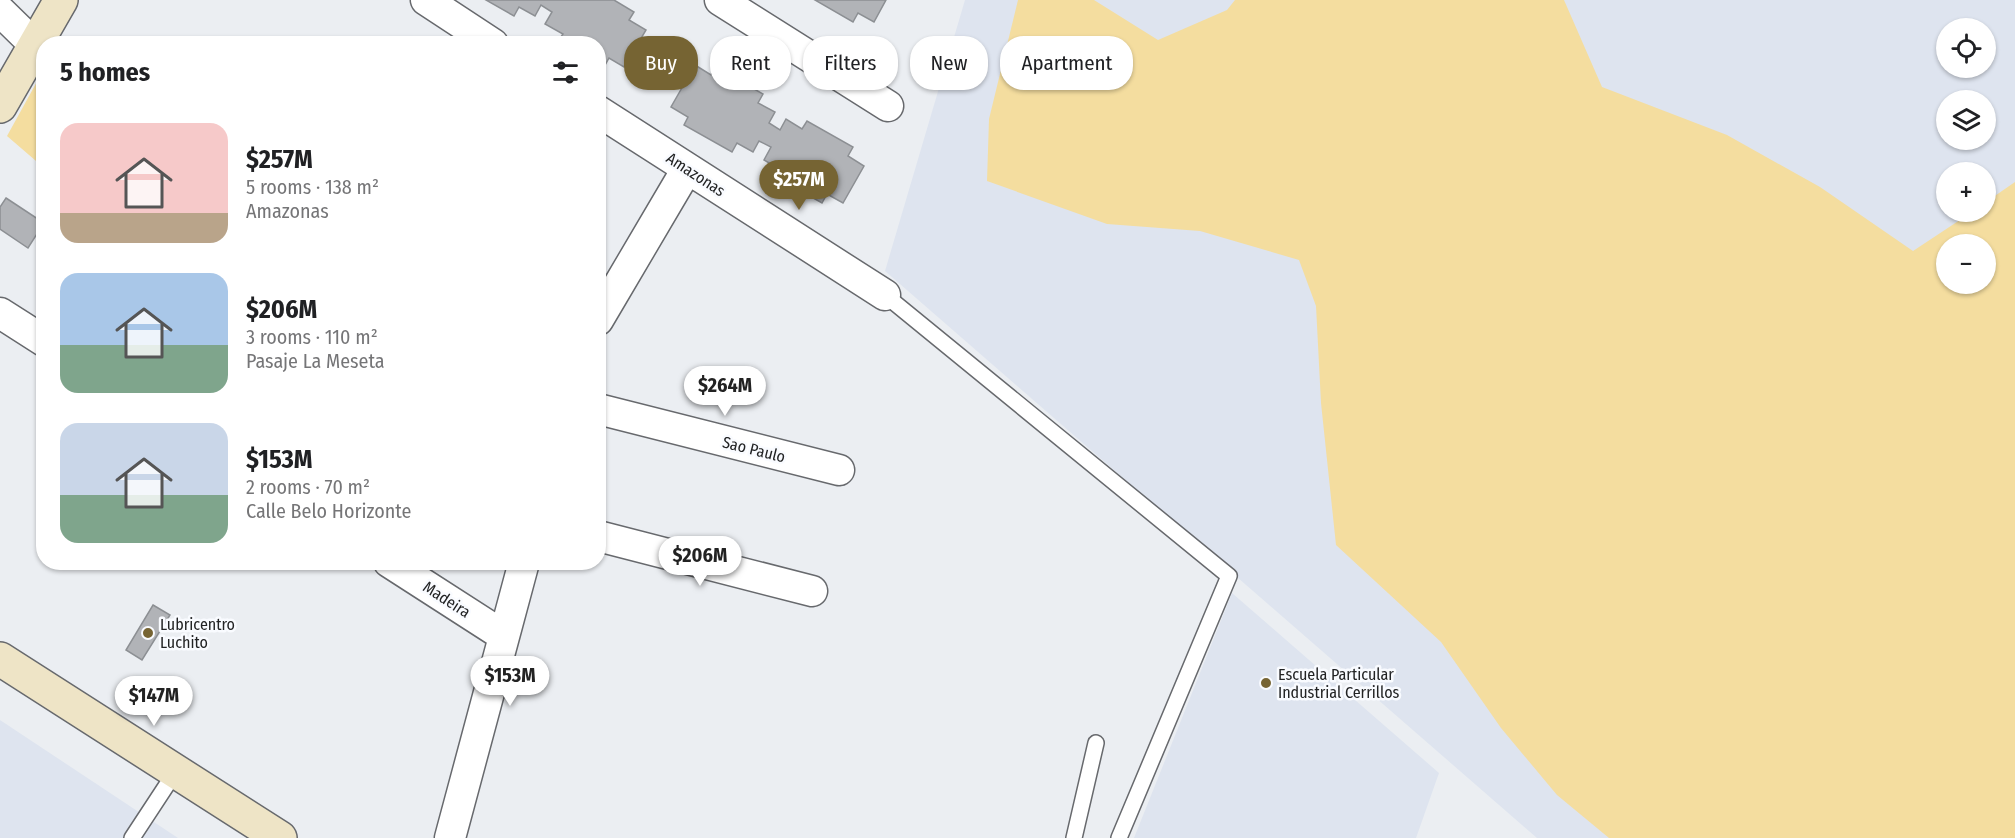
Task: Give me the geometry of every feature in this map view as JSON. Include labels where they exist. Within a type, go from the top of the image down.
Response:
[{"type":"main road","points":[[45,36],[61,0]]},
{"type":"main road","points":[[0,106],[36,54]]},
{"type":"main road","points":[[0,659],[280,838]]},
{"type":"street","points":[[426,0],[482,36]]},
{"type":"street","points":[[720,0],[888,106]]},
{"type":"street","points":[[0,11],[36,47]]},
{"type":"street","name":"Amazonas","points":[[606,116],[885,295]]},
{"type":"street","points":[[606,306],[687,169]]},
{"type":"street","points":[[0,313],[36,336]]},
{"type":"street","name":"Sao Paulo","points":[[606,411],[839,470]]},
{"type":"street","points":[[606,538],[812,591]]},
{"type":"street","name":"Madeira","points":[[401,570],[504,636]]},
{"type":"street","points":[[450,838],[522,570]]},
{"type":"lane","points":[[885,295],[1229,576],[1119,838]]},
{"type":"lane","points":[[1074,838],[1096,743]]},
{"type":"lane","points":[[132,838],[176,771]]},
{"type":"shaded area","points":[[965,0],[2015,0],[2015,838],[1537,838],[885,271],[938,90],[988,90],[988,36],[954,36]]},
{"type":"shaded area","points":[[1018,0],[1094,0],[1158,40],[1227,10],[1235,0],[1564,0],[1602,87],[1727,135],[1820,187],[1913,251],[1936,236],[1936,294],[1996,294],[1996,234],[1939,234],[1957,222],[1996,222],[1996,195],[2015,182],[2015,838],[1609,838],[1557,795],[1501,728],[1441,642],[1336,545],[1321,403],[1316,306],[1299,260],[1200,231],[1107,224],[987,181],[989,119],[1000,74],[1000,90],[1133,90],[1133,36],[1009,36]]},
{"type":"shaded area","points":[[36,83],[36,161],[7,136]]},
{"type":"shaded area","name":"Escuela Particular Industrial Cerrillos","points":[[1232,593],[1439,773],[1416,838],[1134,838]]},
{"type":"shaded area","points":[[0,720],[178,838],[0,838]]},
{"type":"building","points":[[486,0],[614,0],[634,12],[629,20],[646,30],[642,36],[624,36],[624,67],[609,58],[606,63],[606,36],[562,36],[563,34],[545,24],[552,12],[541,5],[535,16],[519,7],[514,16]]},
{"type":"building","points":[[815,0],[886,0],[874,22],[858,13],[853,22]]},
{"type":"building","points":[[698,67],[710,74],[710,90],[756,90],[763,94],[758,103],[775,112],[769,123],[780,130],[786,119],[802,129],[807,121],[853,147],[848,156],[864,166],[843,203],[827,194],[822,203],[776,177],[781,170],[764,160],[771,147],[759,141],[753,152],[737,143],[732,152],[684,125],[688,117],[671,107],[681,90],[698,90]]},
{"type":"building","points":[[6,198],[36,218],[36,236],[28,248],[0,229],[0,207]]},
{"type":"building","name":"Lubricentro Luchito","points":[[153,605],[170,615],[142,660],[126,650]]},
{"type":"place","name":"Lubricentro Luchito","points":[[148,633]]},
{"type":"place","name":"Escuela Particular Industrial Cerrillos","points":[[1266,683]]}]
